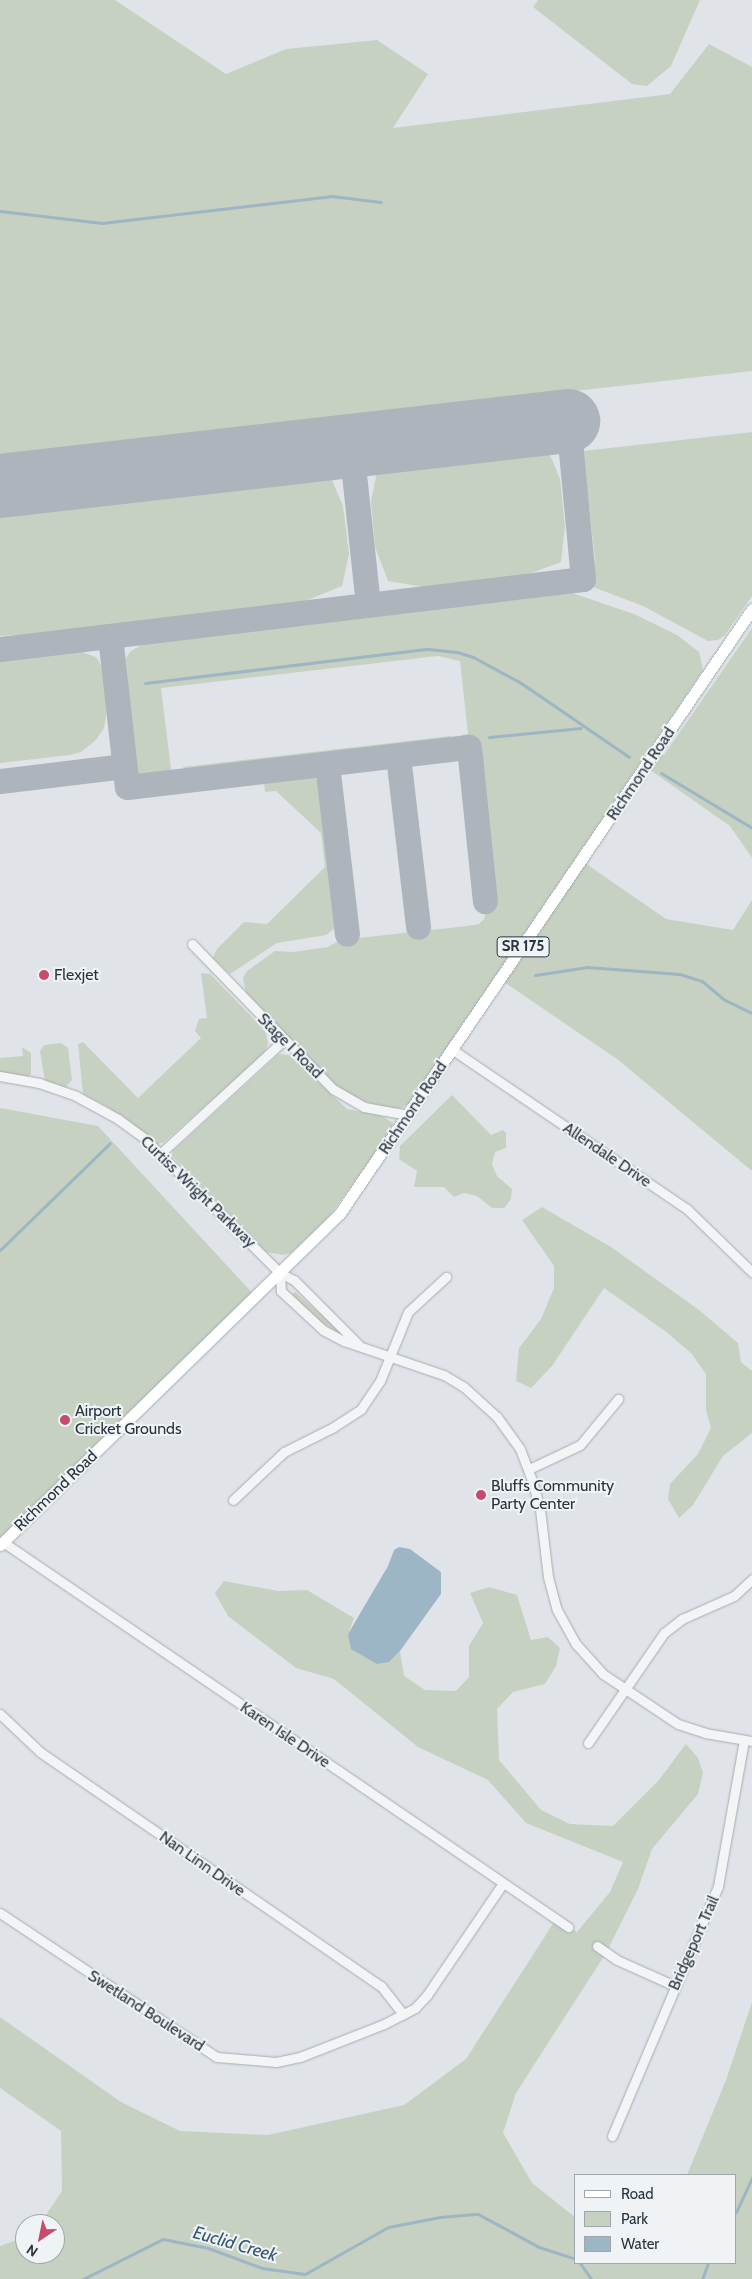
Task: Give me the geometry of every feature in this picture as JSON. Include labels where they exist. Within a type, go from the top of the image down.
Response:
[{"type":"main road","name":"Richmond Road","points":[[2,1544],[340,1213],[408,1116],[752,609]]},
{"type":"street","name":"Stage I Road","points":[[192,944],[283,1041],[347,1100],[364,1107],[408,1116]]},
{"type":"street","points":[[161,1153],[283,1041]]},
{"type":"street","name":"Allendale Drive","points":[[452,1050],[687,1210],[752,1272]]},
{"type":"street","name":"Curtiss Wright Parkway","points":[[0,1076],[39,1082],[76,1096],[118,1119],[161,1153],[280,1273],[294,1280],[358,1344]]},
{"type":"street","points":[[280,1273],[281,1291],[295,1307],[323,1330],[444,1375],[474,1395],[510,1434],[529,1469],[540,1509],[548,1577],[557,1610],[585,1656],[624,1689],[678,1724],[705,1733],[748,1741]]},
{"type":"street","points":[[233,1500],[284,1452],[337,1426],[361,1409],[375,1391],[412,1306],[446,1277]]},
{"type":"street","points":[[529,1469],[580,1445],[618,1399]]},
{"type":"street","name":"Karen Isle Drive","points":[[2,1544],[568,1927]]},
{"type":"street","points":[[588,1743],[624,1689],[671,1626],[734,1596],[752,1579]]},
{"type":"street","name":"Nan Linn Drive","points":[[0,1714],[40,1752],[381,1986],[403,2014]]},
{"type":"street","name":"Bridgeport Trail","points":[[612,2136],[718,1886],[748,1741]]},
{"type":"street","name":"Swetland Boulevard","points":[[0,1913],[217,2057],[276,2062],[300,2057],[403,2014],[426,1996],[503,1883]]},
{"type":"street","points":[[597,1946],[617,1960],[675,1986]]},
{"type":"green space","points":[[0,0],[115,0],[226,74],[286,49],[377,40],[428,74],[393,128],[670,94],[709,44],[752,67],[752,371],[575,391],[576,399],[0,465]]},
{"type":"green space","points":[[538,0],[700,0],[671,66],[647,86],[632,84],[533,7]]},
{"type":"green space","points":[[752,432],[752,596],[725,635],[718,640],[708,641],[643,606],[585,584],[595,560],[583,451]]},
{"type":"green space","points":[[542,446],[548,450],[560,479],[565,526],[561,562],[526,575],[469,583],[424,587],[388,581],[375,547],[371,501],[378,467]]},
{"type":"green space","points":[[329,473],[343,506],[349,554],[342,586],[305,601],[54,633],[0,636],[0,511]]},
{"type":"green space","points":[[572,593],[634,614],[677,635],[699,652],[703,670],[410,1102],[402,1108],[387,1108],[349,1097],[325,1077],[246,994],[243,978],[247,971],[275,951],[293,952],[328,947],[340,940],[467,926],[479,924],[484,919],[490,900],[470,746],[461,743],[461,735],[468,734],[460,661],[438,656],[161,688],[171,769],[162,778],[141,781],[136,772],[126,658],[131,651],[143,644]]},
{"type":"green space","points":[[752,628],[752,858],[730,826],[646,767],[654,754],[664,755]]},
{"type":"green space","points":[[79,651],[96,657],[102,667],[107,708],[104,728],[96,740],[81,752],[70,755],[0,763],[0,660]]},
{"type":"green space","points":[[451,736],[451,742],[444,746],[192,775],[184,772],[183,767]]},
{"type":"green space","points":[[302,771],[312,773],[326,792],[341,923],[326,935],[277,943],[230,974],[213,958],[217,949],[244,922],[267,924],[325,867],[321,833],[276,791],[265,792],[263,775]]},
{"type":"green space","points":[[582,861],[666,919],[733,930],[752,900],[752,1171],[617,1059],[501,980]]},
{"type":"green space","points":[[201,973],[210,974],[250,1015],[266,1033],[268,1044],[264,1054],[164,1142],[158,1144],[106,1106],[83,1094],[78,1044],[83,1042],[138,1098],[201,1038],[195,1031],[199,1019],[207,1018]]},
{"type":"green space","points":[[61,1043],[68,1048],[72,1080],[65,1088],[45,1081],[40,1051],[44,1045]]},
{"type":"green space","points":[[22,1047],[31,1053],[31,1074],[26,1078],[0,1074],[0,1058],[23,1056]]},
{"type":"green space","points":[[279,1054],[289,1055],[347,1109],[382,1116],[393,1123],[390,1132],[328,1218],[291,1253],[283,1255],[266,1252],[172,1156],[173,1151]]},
{"type":"green space","points":[[452,1095],[491,1135],[503,1130],[506,1133],[506,1148],[495,1152],[492,1164],[497,1176],[512,1189],[511,1199],[504,1208],[492,1208],[477,1196],[464,1193],[454,1197],[444,1187],[414,1187],[417,1171],[399,1159],[400,1146]]},
{"type":"green space","name":"Airport Cricket Grounds","points":[[0,1108],[98,1126],[256,1297],[0,1545]]},
{"type":"green space","points":[[542,1207],[611,1247],[699,1310],[738,1343],[741,1362],[752,1371],[752,1433],[723,1456],[693,1505],[679,1518],[668,1499],[670,1484],[698,1454],[711,1428],[706,1410],[706,1374],[691,1353],[665,1331],[604,1288],[552,1366],[531,1388],[516,1381],[519,1348],[541,1319],[554,1288],[554,1266],[522,1220]]},
{"type":"green space","points":[[295,1292],[334,1325],[344,1336],[314,1318],[292,1295]]},
{"type":"green space","points":[[224,1581],[278,1591],[307,1590],[354,1618],[348,1634],[389,1662],[400,1651],[404,1676],[425,1690],[456,1691],[469,1677],[469,1646],[483,1623],[470,1593],[489,1587],[517,1595],[531,1640],[548,1637],[560,1648],[556,1666],[545,1684],[513,1692],[497,1709],[499,1760],[541,1810],[570,1824],[613,1826],[658,1781],[686,1744],[698,1758],[703,1773],[698,1794],[652,1849],[638,1889],[606,1953],[516,2093],[503,2133],[532,2183],[574,2216],[574,2264],[737,2264],[737,2174],[687,2174],[726,2080],[752,2002],[752,2279],[0,2279],[0,2246],[15,2241],[15,2264],[65,2264],[65,2214],[47,2214],[62,2191],[61,2131],[0,2088],[0,2017],[121,2102],[180,2131],[268,2135],[404,2105],[466,2059],[556,1919],[577,1932],[610,1892],[623,1862],[526,1823],[488,1780],[418,1747],[334,1679],[296,1668],[228,1616],[215,1593]]},
{"type":"water","points":[[399,1547],[410,1549],[441,1572],[441,1594],[400,1651],[389,1662],[377,1664],[351,1649],[348,1634],[388,1566],[394,1550]]},
{"type":"waterway","points":[[0,211],[102,223],[332,196],[381,202]]},
{"type":"waterway","points":[[145,683],[428,649],[457,652],[473,657],[521,683],[629,757]]},
{"type":"waterway","points":[[489,737],[581,728]]},
{"type":"waterway","points":[[661,773],[752,828]]},
{"type":"waterway","points":[[535,975],[587,967],[680,974],[702,981],[725,1000],[752,1013]]},
{"type":"waterway","points":[[0,1250],[110,1143]]},
{"type":"waterway","points":[[737,2210],[752,2177]]},
{"type":"waterway","name":"Euclid Creek","points":[[83,2279],[163,2239],[208,2248],[262,2268],[305,2274],[388,2227],[440,2217],[478,2214],[539,2247],[574,2258]]},
{"type":"waterway","name":"Euclid Creek","points":[[581,2264],[591,2279]]},
{"type":"waterway","points":[[702,2279],[708,2264]]},
{"type":"taxiway","points":[[0,649],[583,579],[568,421]]},
{"type":"taxiway","points":[[351,446],[368,605]]},
{"type":"taxiway","points":[[110,636],[127,787],[469,747],[485,901]]},
{"type":"taxiway","points":[[398,756],[418,927]]},
{"type":"taxiway","points":[[327,764],[347,934]]},
{"type":"taxiway","points":[[0,781],[124,766]]},
{"type":"runway","points":[[0,486],[568,421]]},
{"type":"place","name":"Flexjet","points":[[44,975]]},
{"type":"place","name":"Airport Cricket Grounds","points":[[65,1420]]},
{"type":"place","name":"Bluffs Community Party Center","points":[[481,1495]]}]
